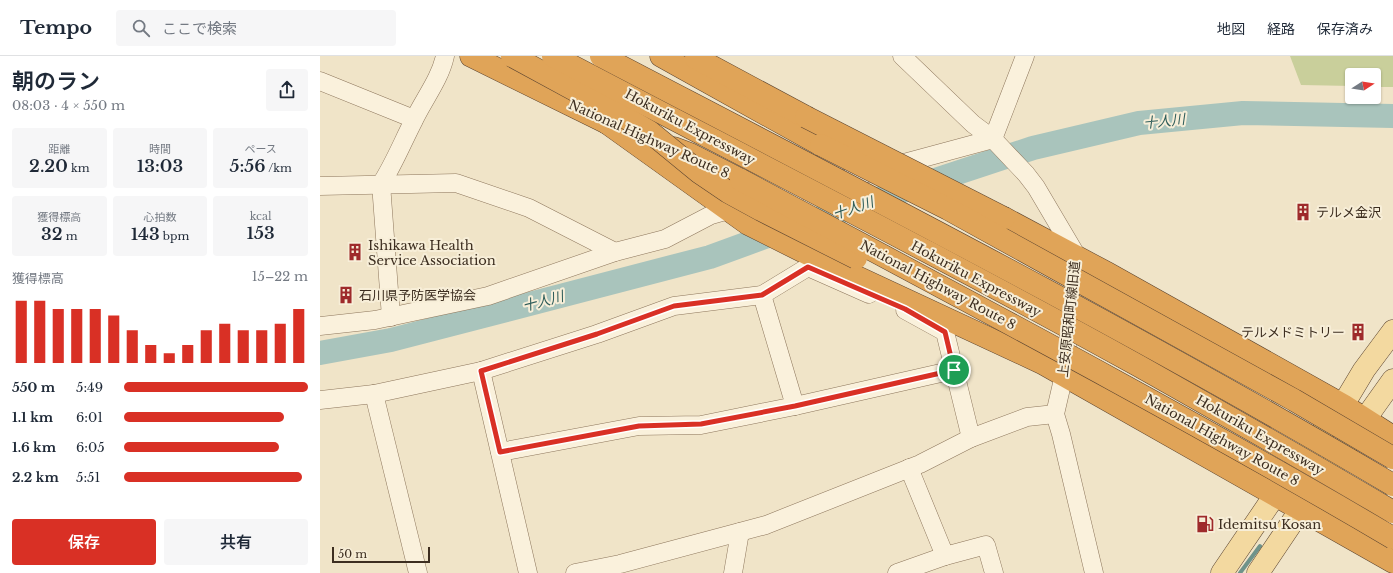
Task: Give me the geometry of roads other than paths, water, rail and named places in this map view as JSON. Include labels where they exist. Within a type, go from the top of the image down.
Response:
[{"type":"highway","name":"National Highway Route 8","points":[[471,56],[607,123],[690,154],[741,180],[1089,366],[1393,538]]},
{"type":"highway","points":[[512,56],[650,132],[700,173],[728,192],[939,301],[1030,357],[1393,562]]},
{"type":"highway","name":"Hokuriku Expressway","points":[[554,56],[1131,362],[1278,444],[1393,512]]},
{"type":"highway","name":"Hokuriku Expressway","points":[[601,56],[996,264],[1148,346],[1296,428],[1393,485]]},
{"type":"highway","points":[[661,56],[821,145],[955,212],[1294,400],[1393,458]]},
{"type":"highway","points":[[691,56],[1107,273],[1343,405],[1393,436]]},
{"type":"highway","points":[[607,123],[748,224],[791,246],[811,262],[1030,357]]},
{"type":"main road","points":[[1222,573],[1275,495],[1343,405],[1364,370],[1393,331]]},
{"type":"main road","points":[[1258,573],[1301,509],[1366,420],[1393,380]]},
{"type":"street","points":[[391,317],[381,184],[389,173],[414,119],[443,67],[445,56]]},
{"type":"street","name":"上安原昭和町線旧道","points":[[902,56],[973,124],[993,139],[1026,174],[1036,187],[1078,258],[1064,375],[1055,414],[1094,573]]},
{"type":"street","points":[[320,326],[376,320],[488,296],[615,252],[665,239],[711,215],[993,139],[1025,56]]},
{"type":"street","points":[[320,81],[414,119]]},
{"type":"street","points":[[320,186],[456,183],[528,208],[615,252]]},
{"type":"street","points":[[320,400],[374,394],[481,371],[597,334],[674,306],[762,295],[811,262],[905,309],[945,332],[971,438]]},
{"type":"street","points":[[762,295],[795,406]]},
{"type":"street","points":[[500,452],[639,426],[701,424],[795,406],[954,370]]},
{"type":"street","points":[[481,371],[528,573]]},
{"type":"street","points":[[374,394],[418,573]]},
{"type":"street","points":[[575,573],[621,568],[766,525],[920,464],[971,438],[1027,417],[1055,414]]},
{"type":"street","points":[[909,468],[945,556]]},
{"type":"street","points":[[734,573],[740,532]]},
{"type":"street","points":[[897,573],[945,556],[986,545],[994,573]]},
{"type":"waterway","name":"十人川","points":[[320,353],[391,340],[710,257],[784,230],[1033,148],[1139,123],[1243,113],[1393,116]]},
{"type":"waterway","points":[[1240,573],[1260,546]]},
{"type":"place","name":"テルメ金沢","points":[[1303,212]]},
{"type":"place","name":"Ishikawa Health Service Association","points":[[355,252]]},
{"type":"place","name":"石川県予防医学協会","points":[[346,295]]},
{"type":"place","name":"テルメドミトリー","points":[[1358,332]]},
{"type":"place","name":"Idemitsu Kosan","points":[[1205,524]]}]
